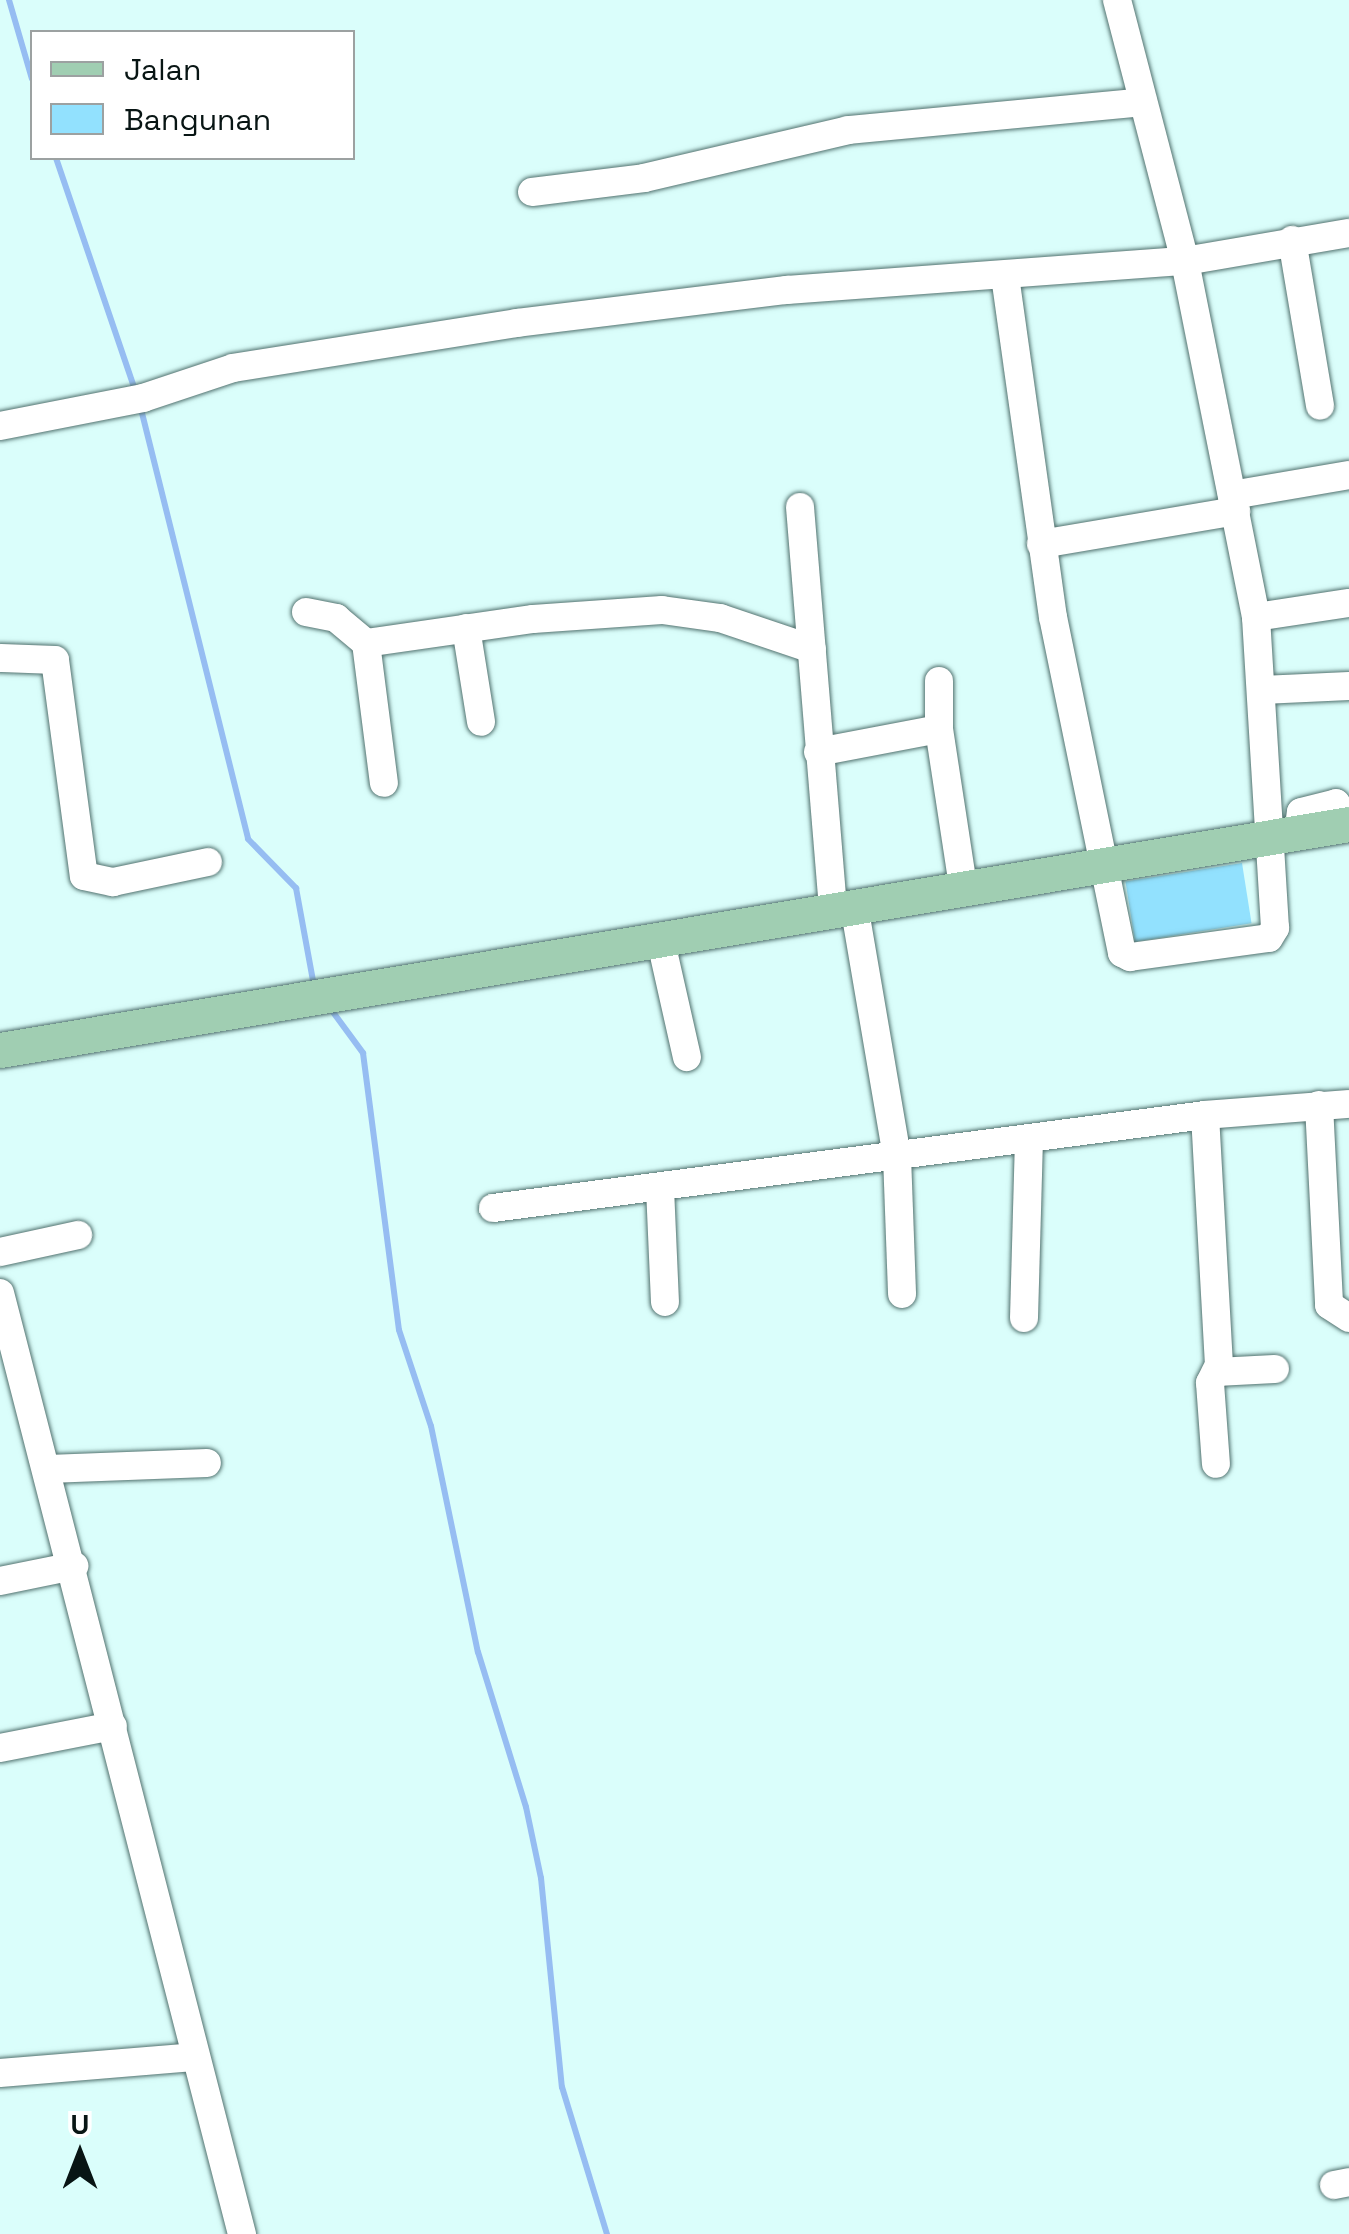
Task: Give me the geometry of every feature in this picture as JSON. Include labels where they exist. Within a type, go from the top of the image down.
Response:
[{"type":"main road","points":[[0,1050],[314,993],[661,942],[962,884],[1349,824]]},
{"type":"street","points":[[1005,276],[1041,544],[1102,862],[1126,957],[1266,940],[1276,928],[1284,835],[1262,690],[1256,616],[1185,261],[1116,0]]},
{"type":"street","points":[[532,192],[644,178],[848,130],[1143,102]]},
{"type":"street","points":[[0,426],[144,398],[233,368],[517,323],[787,290],[1185,261],[1349,233]]},
{"type":"street","points":[[1292,240],[1320,406]]},
{"type":"street","points":[[1041,544],[1348,475]]},
{"type":"street","points":[[800,507],[818,752],[843,907],[897,1156],[902,1294]]},
{"type":"street","points":[[1256,616],[1349,602]]},
{"type":"street","points":[[366,643],[466,628],[662,610],[720,618],[812,650]]},
{"type":"street","points":[[306,612],[336,618],[366,643],[384,783]]},
{"type":"street","points":[[466,628],[481,722]]},
{"type":"street","points":[[0,658],[48,657],[56,667],[84,876],[113,882],[208,862]]},
{"type":"street","points":[[939,681],[939,730],[962,884]]},
{"type":"street","points":[[1262,690],[1349,686]]},
{"type":"street","points":[[818,752],[939,730]]},
{"type":"street","points":[[661,942],[687,1057]]},
{"type":"street","points":[[493,1208],[1205,1115],[1349,1104]]},
{"type":"street","points":[[1319,1105],[1329,1305],[1349,1318]]},
{"type":"street","points":[[1205,1115],[1216,1372],[1210,1382],[1216,1464]]},
{"type":"street","points":[[1024,1318],[1028,1140]]},
{"type":"street","points":[[660,1188],[665,1302]]},
{"type":"street","points":[[0,1252],[78,1235]]},
{"type":"street","points":[[0,1293],[10,1371],[48,1469],[193,2057],[242,2234]]},
{"type":"street","points":[[1216,1372],[1275,1370]]},
{"type":"street","points":[[48,1469],[207,1463]]},
{"type":"street","points":[[0,1581],[74,1566]]},
{"type":"street","points":[[0,1748],[113,1726]]},
{"type":"street","points":[[0,2073],[193,2057]]},
{"type":"building","points":[[1242,863],[1252,923],[1135,942],[1125,881]]},
{"type":"waterway","points":[[9,0],[30,72]]},
{"type":"waterway","points":[[57,160],[136,393]]},
{"type":"waterway","points":[[140,405],[248,839],[296,888],[314,986]]},
{"type":"waterway","points":[[330,1008],[363,1053],[399,1330],[431,1426],[478,1652],[526,1807],[541,1878],[562,2087],[607,2234]]}]
